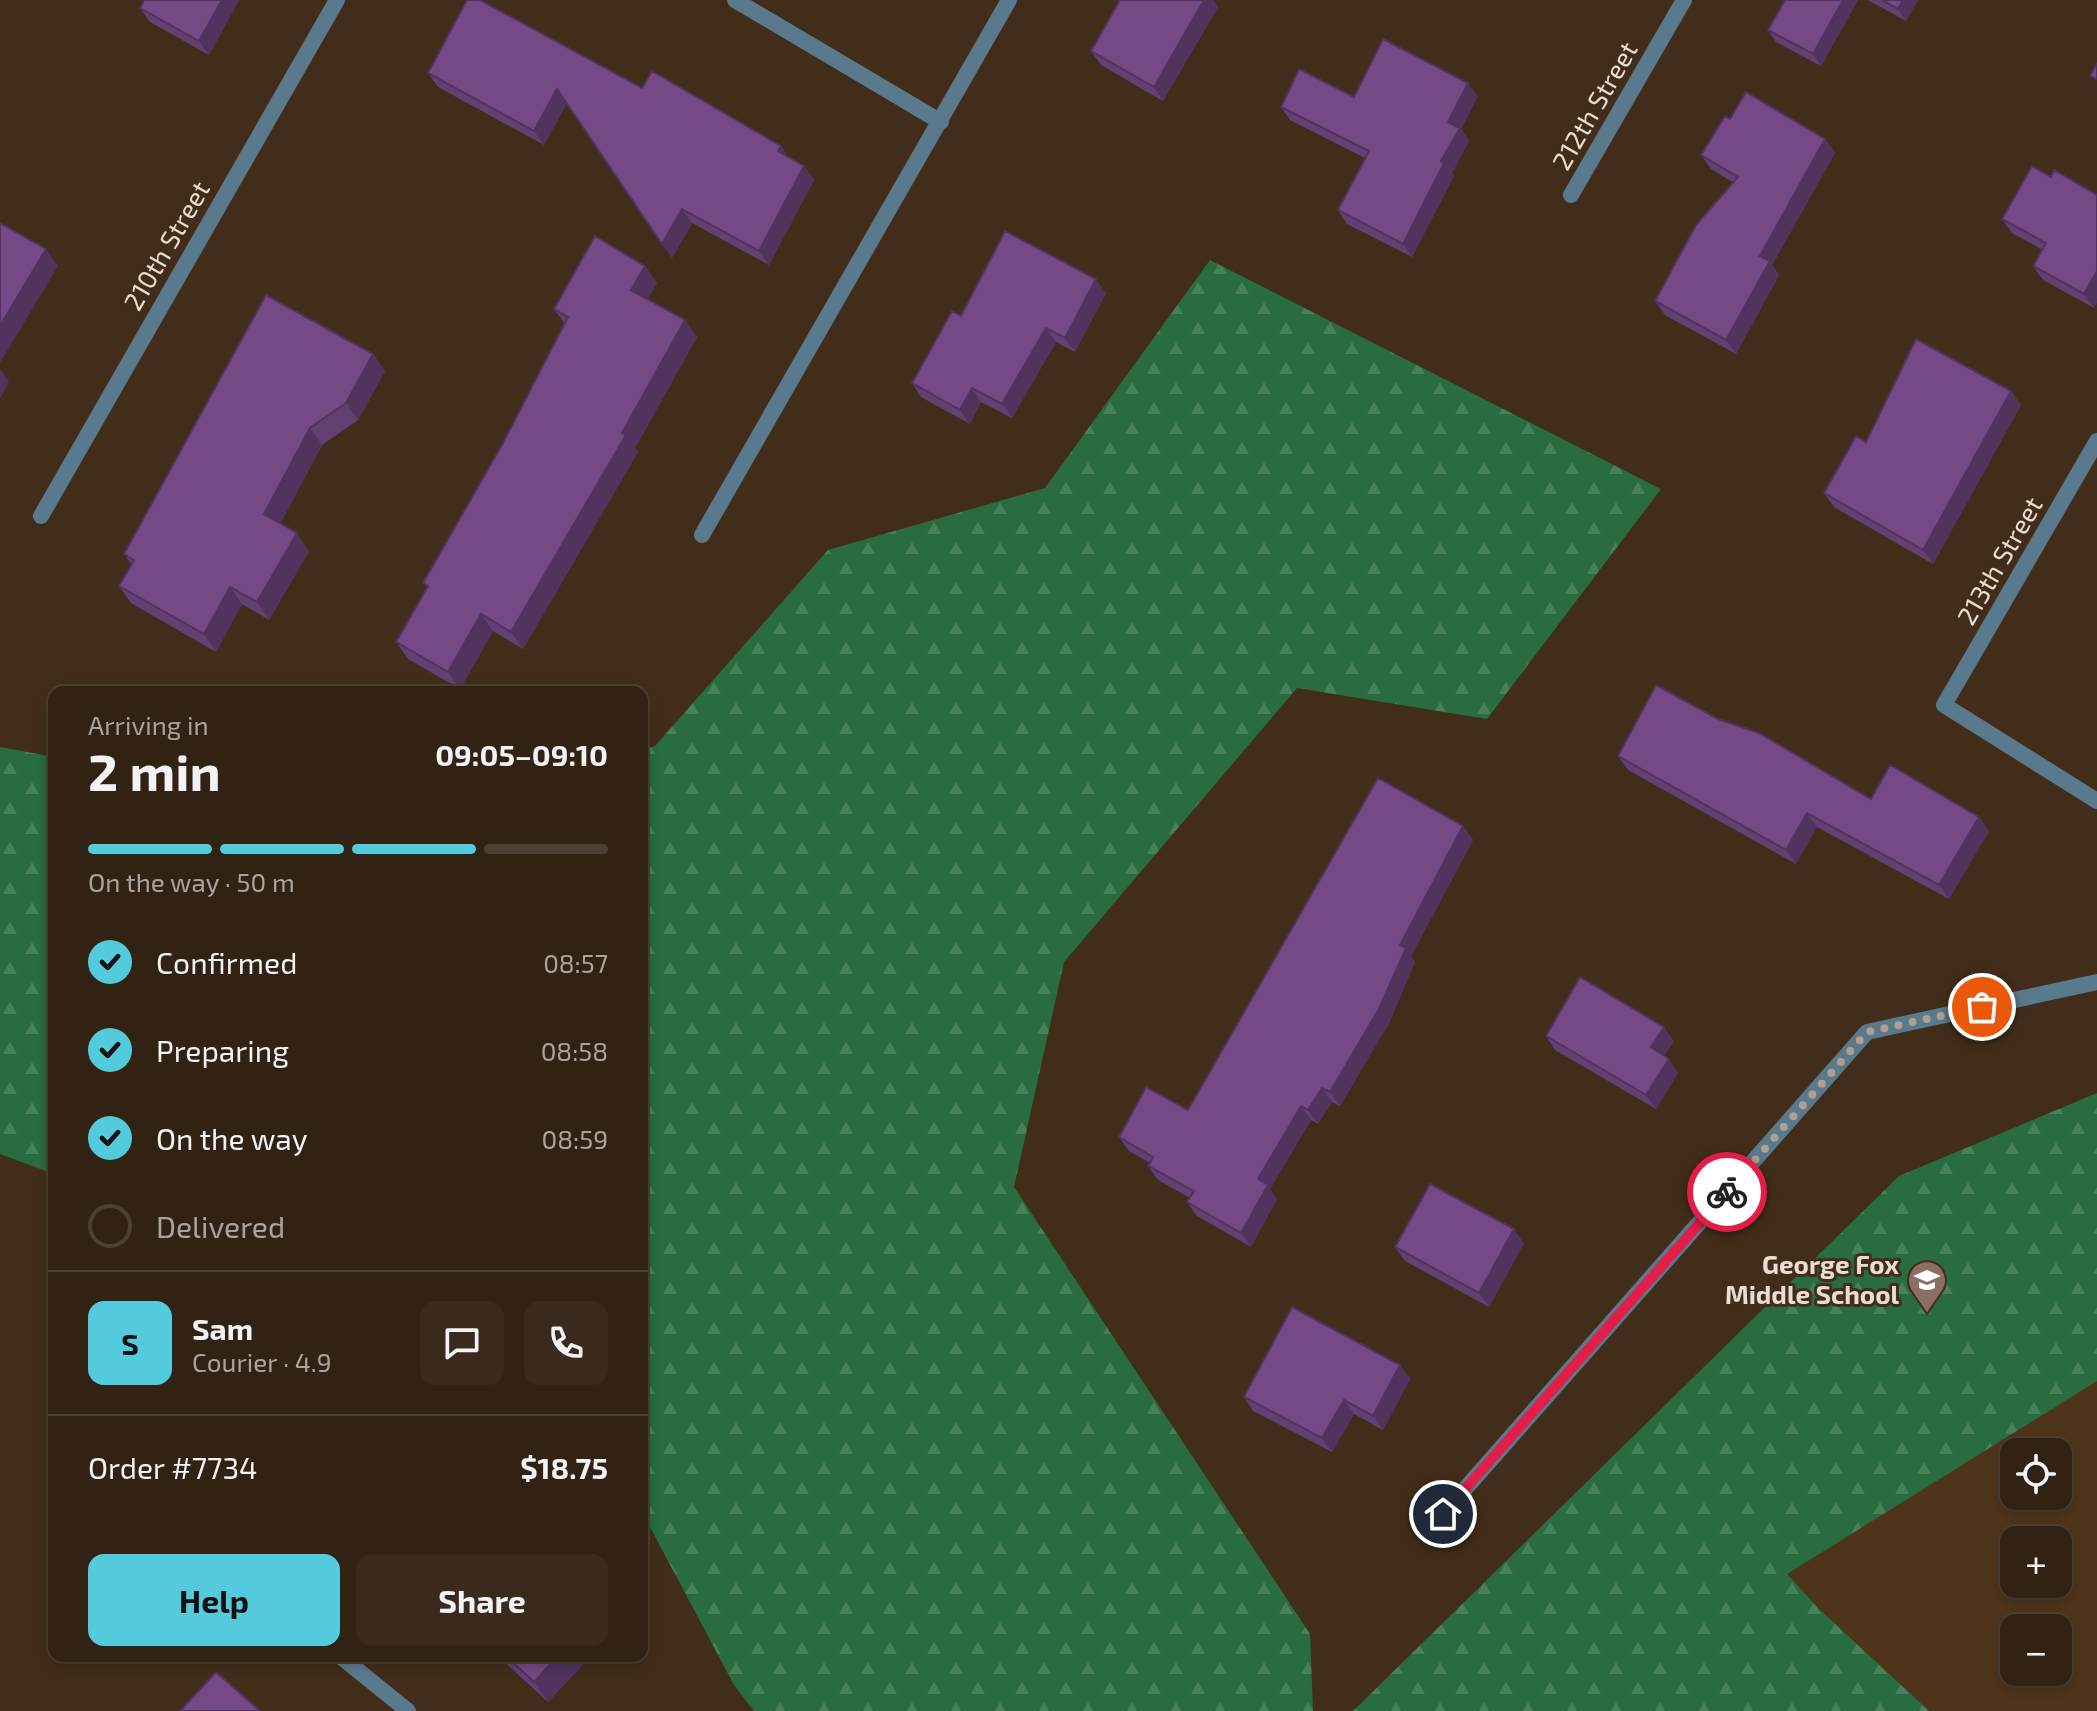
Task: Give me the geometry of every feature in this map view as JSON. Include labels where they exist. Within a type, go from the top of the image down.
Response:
[{"type":"street","name":"210th Street","points":[[41,516],[337,0]]},
{"type":"street","points":[[735,0],[941,122]]},
{"type":"street","points":[[702,535],[1009,0]]},
{"type":"street","name":"212th Street","points":[[1571,195],[1684,0]]},
{"type":"street","name":"213th Street","points":[[2097,441],[1944,705],[2097,801]]},
{"type":"street","points":[[1443,1514],[1867,1032],[2097,982]]},
{"type":"street","points":[[347,1662],[408,1711]]},
{"type":"shaded area","name":"George Fox Middle School","points":[[2097,1093],[2097,1711],[1353,1711],[1899,1176]]},
{"type":"green space","points":[[1210,260],[1661,489],[1487,719],[1297,688],[1064,962],[1014,1187],[1310,1634],[1313,1711],[754,1711],[734,1685],[648,1523],[648,748],[655,746],[828,550],[1045,488]]},
{"type":"green space","points":[[0,747],[48,756],[48,1172],[0,1154]]},
{"type":"green space","name":"George Fox Middle School","points":[[2097,1093],[2097,1381],[2005,1438],[2000,1438],[2000,1441],[1787,1574],[1819,1609],[1929,1711],[1353,1711],[1899,1176]]},
{"type":"building","points":[[144,0],[222,0],[199,41],[140,8]]},
{"type":"building","points":[[467,0],[480,0],[642,88],[652,71],[781,146],[778,151],[804,166],[759,251],[682,209],[662,244],[557,89],[534,131],[428,73]]},
{"type":"building","points":[[1120,0],[1204,0],[1154,87],[1091,51]]},
{"type":"building","points":[[1785,0],[1843,0],[1813,54],[1768,30]]},
{"type":"building","points":[[1882,0],[1903,0],[1898,9]]},
{"type":"building","points":[[1383,39],[1468,83],[1448,122],[1460,128],[1441,161],[1444,163],[1403,244],[1338,210],[1369,151],[1281,107],[1299,69],[1354,97]]},
{"type":"building","points":[[2097,63],[2097,79],[2090,76]]},
{"type":"building","points":[[1746,92],[1825,139],[1760,256],[1770,261],[1726,340],[1655,301],[1696,225],[1738,177],[1701,155],[1725,116],[1730,119]]},
{"type":"building","points":[[2032,166],[2051,177],[2054,170],[2097,195],[2097,271],[2084,294],[2033,266],[2046,243],[2002,219]]},
{"type":"building","points":[[0,223],[46,249],[0,326]]},
{"type":"building","points":[[1005,231],[1096,279],[1065,338],[1046,328],[1002,404],[972,388],[960,410],[912,383],[952,311],[961,316]]},
{"type":"building","points":[[595,236],[645,266],[631,290],[685,320],[622,433],[626,435],[511,632],[481,614],[448,672],[396,642],[428,586],[423,583],[503,443],[568,317],[554,309]]},
{"type":"building","points":[[266,295],[373,354],[346,403],[310,428],[264,514],[297,533],[257,602],[230,587],[204,634],[119,586],[134,560],[124,554]]},
{"type":"building","points":[[1916,339],[2011,391],[1923,550],[1824,493],[1856,436],[1866,442]]},
{"type":"building","points":[[1656,685],[1718,719],[1759,733],[1871,799],[1890,765],[1979,817],[1939,885],[1807,813],[1786,850],[1618,756]]},
{"type":"building","points":[[1378,778],[1463,826],[1400,945],[1406,948],[1379,1009],[1330,1092],[1322,1088],[1308,1110],[1301,1106],[1258,1179],[1268,1185],[1241,1233],[1187,1202],[1194,1191],[1148,1166],[1153,1157],[1119,1137],[1146,1087],[1188,1110]]},
{"type":"building","points":[[1580,977],[1664,1027],[1651,1047],[1669,1059],[1646,1095],[1546,1036]]},
{"type":"building","points":[[1430,1184],[1514,1229],[1479,1293],[1395,1247]]},
{"type":"building","points":[[1292,1307],[1400,1365],[1373,1416],[1344,1400],[1322,1438],[1244,1397]]},
{"type":"building","points":[[512,1662],[552,1662],[534,1682]]},
{"type":"building","points":[[216,1672],[260,1711],[180,1711]]},
{"type":"way so far","points":[[1727,1192],[1867,1032],[1982,1007]]},
{"type":"place","name":"George Fox Middle School","points":[[1927,1314]]},
{"type":"route","points":[[1443,1514],[1727,1192]]}]
